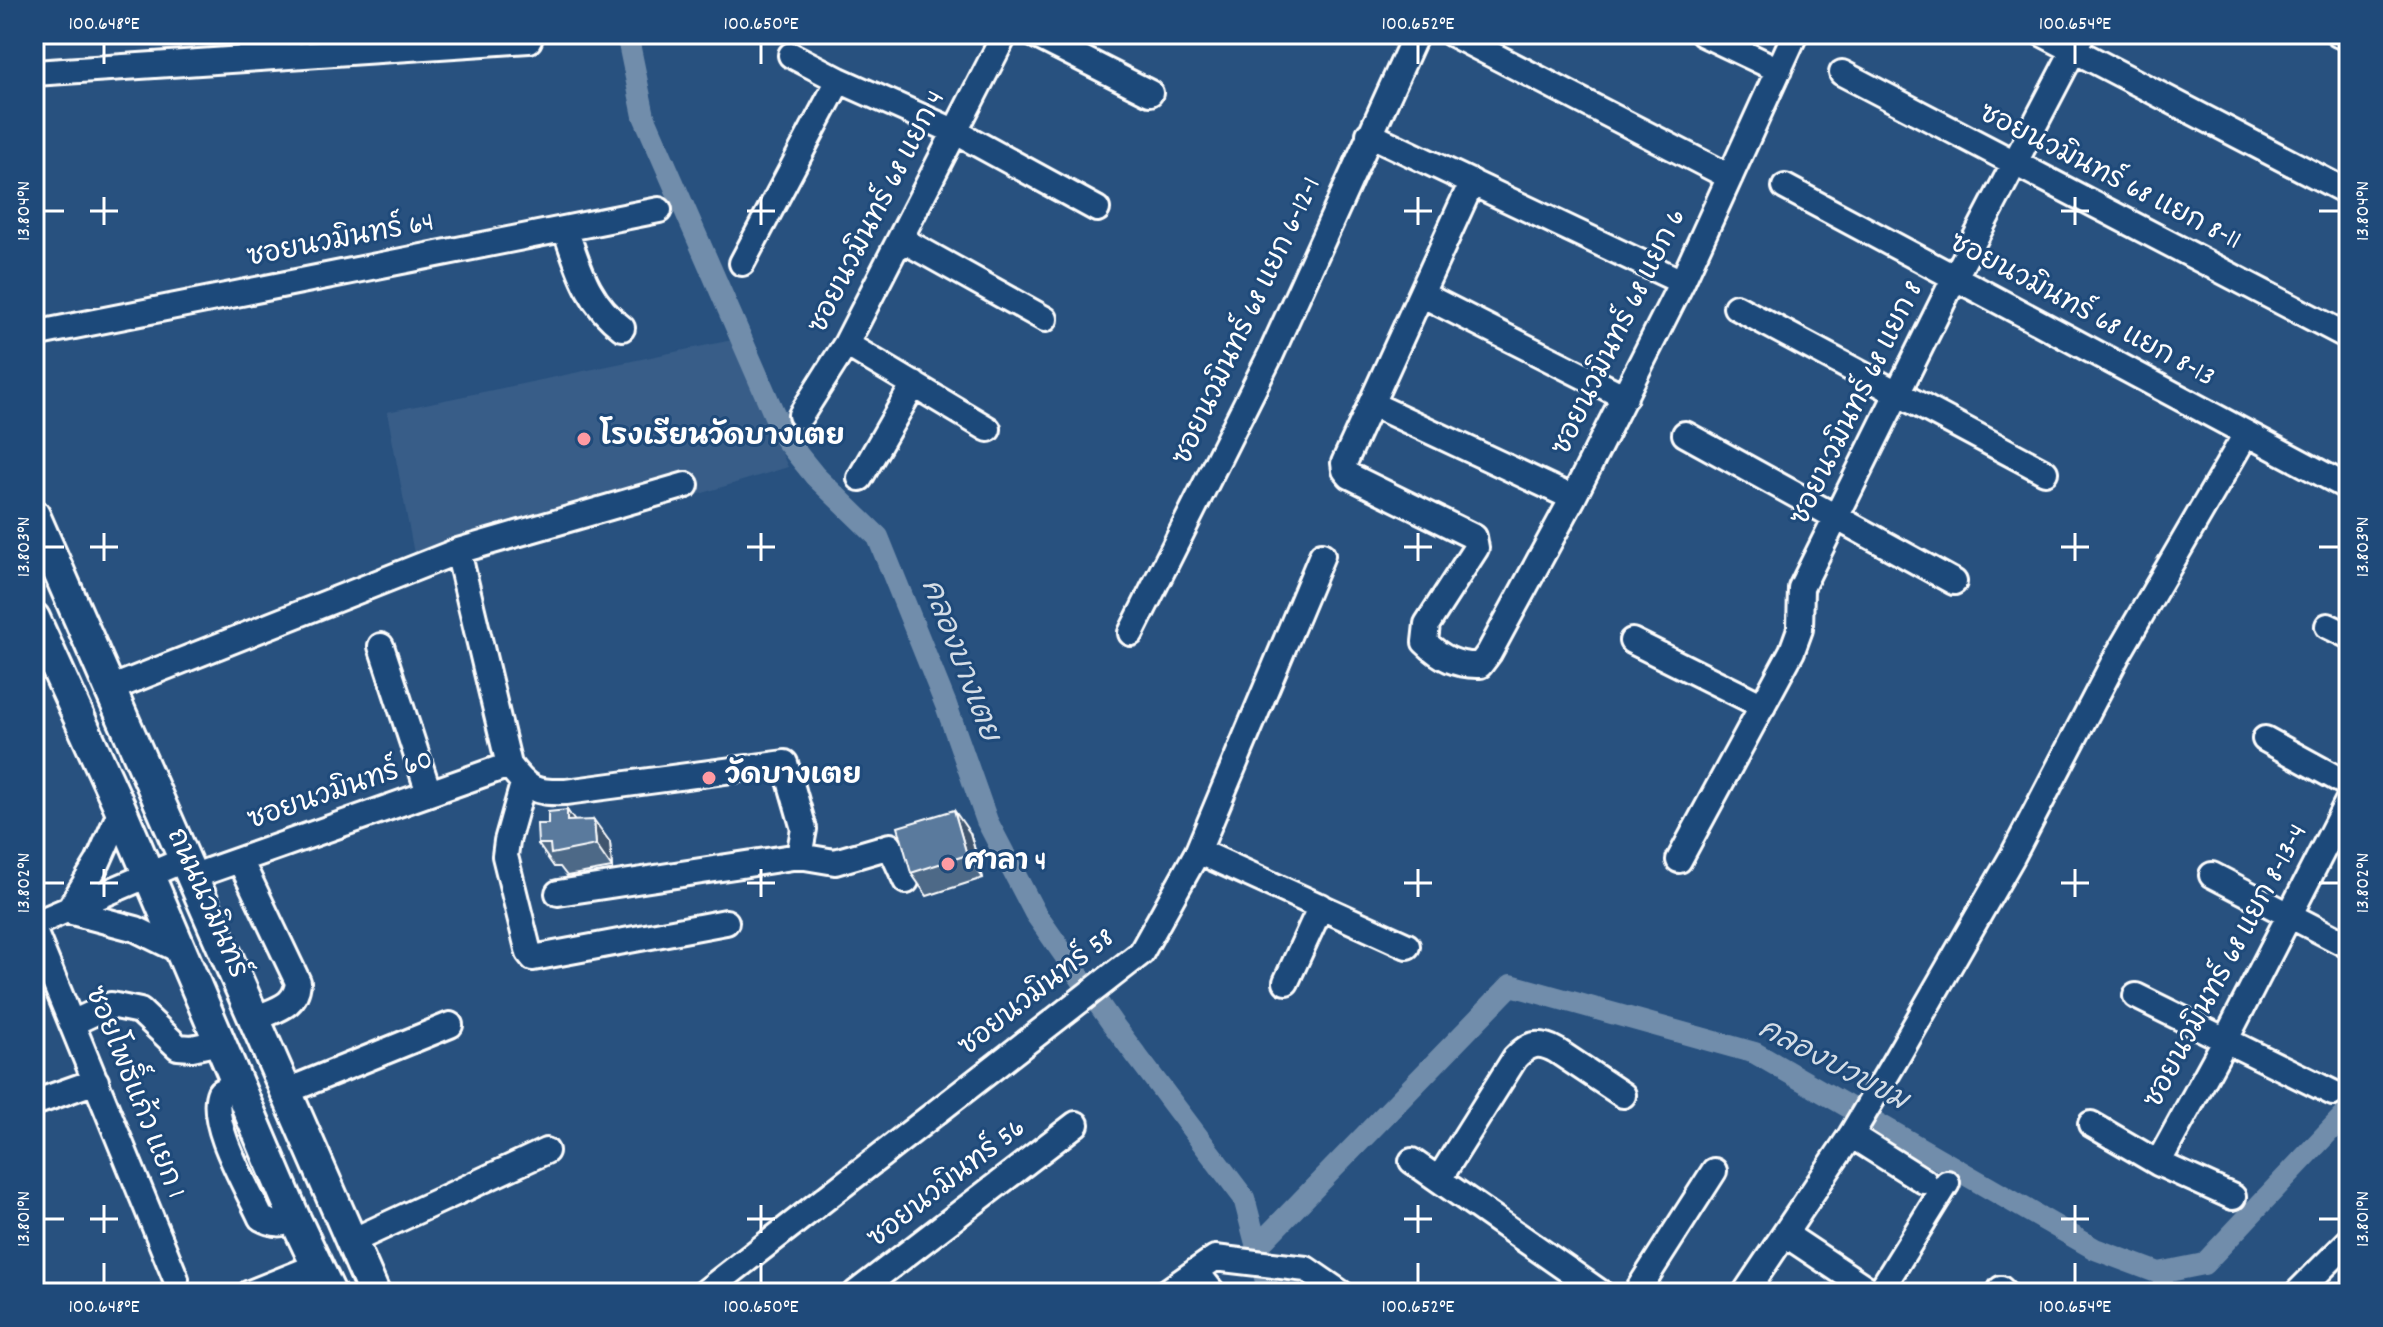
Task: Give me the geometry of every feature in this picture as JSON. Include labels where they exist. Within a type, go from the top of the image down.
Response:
[{"type":"main road","name":"ถนนนวมินทร์","points":[[34,515],[374,1293]]},
{"type":"main road","name":"ถนนนวมินทร์","points":[[34,618],[121,810],[295,1219],[330,1293]]},
{"type":"street","name":"ซอยนวมินทร์ 68 แยก 4","points":[[801,415],[846,344],[1005,34]]},
{"type":"street","points":[[1033,34],[1150,93]]},
{"type":"street","name":"ซอยนวมินทร์ 68 แยก 6-12-1","points":[[1131,633],[1271,354],[1416,34]]},
{"type":"street","points":[[1452,34],[1730,177]]},
{"type":"street","points":[[1703,34],[1779,70]]},
{"type":"street","name":"ซอยนวมินทร์ 68 แยก 6","points":[[1372,404],[1344,463],[1345,470],[1350,476],[1474,537],[1476,548],[1427,624],[1425,642],[1438,654],[1464,666],[1480,665],[1625,397],[1682,282],[1795,34]]},
{"type":"street","points":[[2043,34],[2078,42],[2349,193]]},
{"type":"street","points":[[2338,34],[2349,39]]},
{"type":"street","points":[[34,73],[529,40]]},
{"type":"street","name":"ซอยนวมินทร์ 68 แยก 8","points":[[1763,706],[1797,641],[1801,588],[1955,277],[2078,42]]},
{"type":"street","points":[[791,55],[956,132],[1097,209]]},
{"type":"street","name":"ซอยนวมินทร์ 68 แยก 8-11","points":[[1842,73],[2349,337]]},
{"type":"street","points":[[742,263],[839,80]]},
{"type":"street","points":[[1369,134],[1682,282]]},
{"type":"street","points":[[1472,182],[1372,404],[1573,498]]},
{"type":"street","name":"ซอยนวมินทร์ 68 แยก 8-13","points":[[1785,187],[2349,488]]},
{"type":"street","name":"ซอยนวมินทร์ 64","points":[[34,334],[659,210]]},
{"type":"street","points":[[565,229],[593,299],[622,328]]},
{"type":"street","points":[[901,239],[1045,319]]},
{"type":"street","points":[[1421,294],[1625,397]]},
{"type":"street","points":[[1736,307],[2045,472]]},
{"type":"street","points":[[846,344],[988,429]]},
{"type":"street","points":[[860,478],[914,384]]},
{"type":"street","points":[[1685,434],[1954,582]]},
{"type":"street","points":[[1745,1293],[1887,1074],[2012,857],[2117,656],[2246,434]]},
{"type":"street","points":[[110,689],[458,551],[686,485]]},
{"type":"street","points":[[458,551],[516,775],[505,856],[529,953],[533,958],[726,922]]},
{"type":"street","name":"ซอยนวมินทร์ 58","points":[[704,1293],[1141,953],[1198,851],[1322,555]]},
{"type":"street","points":[[1632,641],[1763,706],[1679,860]]},
{"type":"street","points":[[381,646],[429,793]]},
{"type":"street","points":[[2265,739],[2349,785]]},
{"type":"street","points":[[516,775],[541,793],[566,792],[785,763],[804,829],[799,856]]},
{"type":"street","name":"ซอยนวมินทร์ 60","points":[[34,924],[148,876],[240,860],[429,793],[516,775]]},
{"type":"street","name":"ซอยนวมินทร์ 68 แยก 8-13-4","points":[[2158,1163],[2225,1041],[2349,799]]},
{"type":"street","points":[[121,810],[98,862],[68,911],[136,929],[181,951]]},
{"type":"street","points":[[558,893],[799,856],[835,862],[890,846],[906,881]]},
{"type":"street","points":[[1198,851],[1407,946]]},
{"type":"street","points":[[240,860],[298,982],[297,994],[290,1003],[255,1019]]},
{"type":"street","points":[[2212,875],[2349,946]]},
{"type":"street","points":[[1286,982],[1321,906]]},
{"type":"street","name":"ซอยโพธิ์แก้ว แยก 1","points":[[34,931],[176,1279]]},
{"type":"street","points":[[2136,996],[2333,1093]]},
{"type":"street","points":[[72,1023],[111,1005],[140,1011],[178,1047],[192,1048],[220,1042]]},
{"type":"street","points":[[287,1091],[450,1025]]},
{"type":"street","points":[[1439,1179],[1524,1048],[1533,1044],[1546,1045],[1623,1095]]},
{"type":"street","points":[[34,1103],[96,1081]]},
{"type":"street","name":"ซอยนวมินทร์ 56","points":[[856,1293],[1076,1124]]},
{"type":"street","points":[[2091,1124],[2158,1163],[2233,1197]]},
{"type":"street","points":[[1785,1234],[1872,1290],[1936,1182],[1854,1128]]},
{"type":"street","points":[[352,1241],[546,1151]]},
{"type":"street","points":[[1412,1161],[1601,1293]]},
{"type":"street","points":[[1636,1293],[1714,1171]]},
{"type":"street","points":[[2297,1293],[2348,1243]]},
{"type":"street","points":[[1206,1264],[1213,1293]]},
{"type":"street","points":[[1165,1293],[1206,1264],[1306,1269],[1341,1293]]},
{"type":"street","points":[[250,1293],[317,1266]]},
{"type":"shaded area","name":"โรงเรียนวัดบางเตย","points":[[732,340],[788,467],[419,580],[387,412]]},
{"type":"building","points":[[567,810],[567,821],[594,820],[596,845],[551,854],[550,844],[538,844],[537,824],[548,824],[548,812]]},
{"type":"building","points":[[954,810],[967,855],[911,873],[898,827]]},
{"type":"waterway","name":"คลองบางเตย","points":[[627,34],[644,116],[785,439],[815,476],[878,537],[946,705],[987,821],[1035,913],[1112,1023],[1244,1198],[1269,1293]]},
{"type":"waterway","name":"คลองบวบขม","points":[[1257,1247],[1511,985],[1755,1053],[2095,1249],[2159,1273],[2204,1264],[2349,1110]]},
{"type":"place","name":"โรงเรียนวัดบางเตย","points":[[584,439]]},
{"type":"place","name":"วัดบางเตย","points":[[709,778]]},
{"type":"place","name":"ศาลา 4","points":[[948,864]]}]
